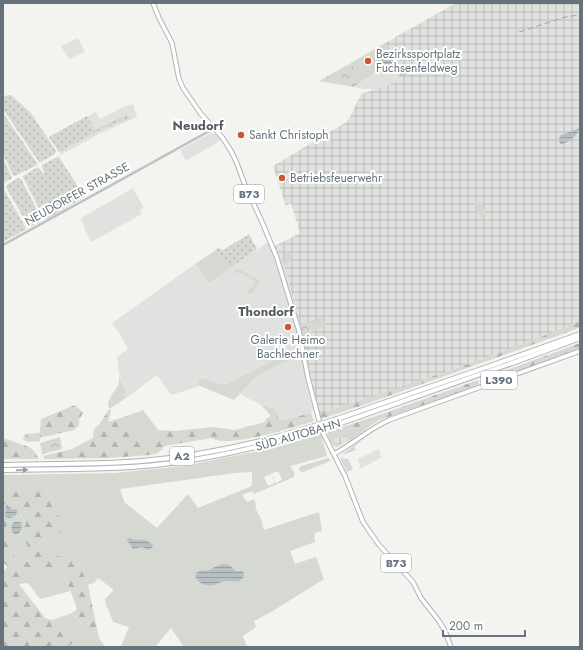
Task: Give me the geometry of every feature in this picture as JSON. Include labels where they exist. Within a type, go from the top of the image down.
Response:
[{"type":"highway","name":"SÜD AUTOBAHN","points":[[3,470],[135,466],[190,460],[250,449],[338,421],[579,335]]},
{"type":"highway","name":"SÜD AUTOBAHN","points":[[3,464],[80,464],[129,462],[190,455],[249,444],[312,429]]},
{"type":"main road","name":"B73","points":[[153,3],[172,43],[179,79],[183,88],[201,114],[213,129],[222,137],[231,151],[280,266],[299,331],[308,378],[319,420]]},
{"type":"main road","name":"L390","points":[[334,454],[377,425],[580,351]]},
{"type":"main road","name":"B73","points":[[323,433],[345,476],[363,522],[379,544],[413,582],[421,598],[445,631],[451,647]]},
{"type":"street","name":"NEUDORFER STRASSE","points":[[3,245],[213,129]]},
{"type":"shaded area","points":[[456,3],[580,3],[580,321],[535,340],[406,386],[319,414],[301,328],[283,261],[275,246],[300,233],[291,203],[286,206],[273,166],[348,121],[361,94],[400,81],[385,43]]},
{"type":"shaded area","points":[[78,38],[85,52],[69,59],[61,46]]},
{"type":"shaded area","points":[[389,53],[394,70],[388,71],[380,58]]},
{"type":"shaded area","points":[[392,64],[400,81],[373,90],[354,87],[385,67],[388,71],[394,69]]},
{"type":"shaded area","points":[[420,64],[422,69],[400,76],[398,70]]},
{"type":"shaded area","points":[[133,104],[137,117],[99,134],[61,155],[49,137],[96,112],[100,119],[123,107]]},
{"type":"shaded area","points":[[580,128],[576,135],[571,139],[563,144],[560,144],[559,138],[561,135]]},
{"type":"shaded area","points":[[210,133],[216,134],[220,137],[220,141],[186,161],[180,150]]},
{"type":"shaded area","points":[[133,188],[144,208],[140,210],[142,214],[91,242],[81,218]]},
{"type":"shaded area","points":[[267,243],[273,243],[283,261],[301,328],[306,355],[302,357],[307,386],[313,408],[311,413],[281,422],[271,408],[261,405],[240,394],[257,376],[280,364],[291,361],[285,354],[225,385],[201,378],[198,382],[200,386],[171,395],[157,375],[126,398],[124,394],[127,392],[122,384],[117,357],[128,349],[112,323],[195,264],[209,282]]},
{"type":"shaded area","points":[[346,434],[348,441],[337,446],[334,439]]},
{"type":"shaded area","points":[[379,449],[381,458],[359,469],[360,466],[358,459]]},
{"type":"shaded area","points":[[7,504],[12,510],[17,510],[14,517],[5,517]]},
{"type":"shaded area","points":[[14,522],[20,522],[22,524],[20,532],[16,535],[11,529]]},
{"type":"shaded area","points":[[130,538],[147,541],[153,545],[152,548],[149,550],[142,547],[133,549],[127,540]]},
{"type":"shaded area","points":[[222,564],[230,566],[236,571],[242,571],[244,573],[243,578],[240,581],[224,581],[214,585],[205,585],[195,576],[199,571],[209,570]]},
{"type":"green space","name":"Bezirkssportplatz Fuchsenfeldweg","points":[[385,43],[389,53],[380,58],[385,67],[364,80],[351,63]]},
{"type":"green space","points":[[351,63],[364,80],[354,87],[319,81]]},
{"type":"green space","points":[[11,95],[31,113],[56,151],[55,154],[39,162],[3,109],[3,97]]},
{"type":"green space","points":[[3,113],[37,163],[37,165],[15,176],[13,175],[3,154]]},
{"type":"green space","points":[[128,114],[130,118],[96,132],[59,152],[49,137],[87,116],[95,130]]},
{"type":"green space","points":[[59,157],[84,196],[47,219],[44,218],[23,176],[38,167],[45,174],[42,165]]},
{"type":"green space","points":[[3,159],[12,177],[3,183]]},
{"type":"green space","points":[[18,178],[21,179],[42,219],[42,221],[30,227],[6,187]]},
{"type":"green space","points":[[3,188],[26,228],[3,242]]},
{"type":"green space","points":[[481,201],[486,216],[480,218],[475,203]]},
{"type":"green space","points":[[249,234],[257,249],[230,268],[216,250],[218,248],[223,250]]},
{"type":"green space","points":[[216,250],[230,268],[209,283],[195,264]]},
{"type":"green space","points":[[285,252],[292,254],[290,262],[286,266],[285,261]]},
{"type":"green space","points":[[238,269],[260,281],[252,294],[248,294],[246,292],[255,285],[255,281],[238,272],[233,276],[235,271]]},
{"type":"green space","points":[[322,318],[325,326],[303,337],[300,324]]},
{"type":"green space","points":[[580,321],[580,327],[571,331],[369,403],[321,419],[319,414],[483,359]]},
{"type":"green space","points":[[580,343],[580,349],[489,381],[488,377]]},
{"type":"green space","points":[[285,354],[291,361],[280,364],[257,376],[234,400],[200,386],[198,382],[201,378],[225,385]]},
{"type":"green space","points":[[119,376],[127,392],[124,394],[126,398],[109,409],[108,402],[118,386]]},
{"type":"green space","points":[[478,380],[479,384],[447,397],[328,436],[327,432]]},
{"type":"green space","points":[[75,405],[83,413],[79,420],[79,426],[74,430],[39,438],[41,419]]},
{"type":"green space","points":[[261,405],[271,408],[273,407],[281,421],[311,413],[314,421],[278,432],[246,439],[220,441],[212,438],[165,446],[158,453],[150,455],[109,458],[45,459],[43,456],[72,449],[93,438],[94,429],[101,422],[109,409],[111,411],[108,422],[127,416],[142,446],[153,446],[158,440],[158,430],[174,431],[213,427],[235,430],[265,422],[266,419],[271,416]]},
{"type":"green space","points":[[143,410],[158,430],[158,440],[153,446],[142,446],[127,416]]},
{"type":"green space","points":[[379,420],[352,439],[337,447],[331,443],[328,436]],"holes":[[[346,434],[348,441],[338,446],[336,445],[334,439]]]},
{"type":"green space","points":[[40,433],[40,441],[28,442],[23,440],[25,434]]},
{"type":"green space","points":[[370,433],[354,447],[356,450],[342,455]]},
{"type":"green space","points":[[321,434],[327,456],[290,466],[294,472],[294,477],[254,494],[252,491],[242,495],[247,502],[254,499],[256,505],[255,507],[261,519],[264,530],[319,512],[322,531],[314,533],[315,542],[290,551],[295,564],[316,557],[324,579],[254,621],[256,627],[243,636],[247,647],[184,647],[171,628],[155,647],[121,647],[129,627],[113,622],[106,606],[105,599],[114,590],[98,578],[95,582],[88,585],[73,549],[62,557],[41,551],[36,545],[64,530],[45,487],[8,489],[26,523],[19,538],[16,539],[9,535],[6,530],[7,523],[4,517],[4,507],[6,500],[4,497],[3,498],[3,475],[115,473],[184,466],[274,448]],"holes":[[[278,471],[282,480],[276,483],[271,474]],[[252,472],[252,486],[198,508],[188,494],[157,528],[124,502],[120,489]],[[271,474],[275,483],[268,486],[264,477]]]},
{"type":"green space","points":[[60,437],[62,449],[42,454],[40,443]]},
{"type":"green space","points":[[3,438],[29,447],[34,451],[39,459],[3,459]]},
{"type":"green space","points":[[342,455],[343,459],[348,459],[353,469],[347,472],[341,460]]},
{"type":"green space","points":[[328,458],[330,461],[303,472],[299,469],[301,466]]},
{"type":"green space","points":[[45,487],[65,530],[36,545],[41,551],[62,557],[73,549],[88,585],[99,638],[97,640],[91,639],[88,636],[84,626],[72,613],[77,609],[64,573],[59,571],[58,565],[52,569],[57,575],[55,580],[35,565],[19,584],[45,618],[63,623],[75,642],[67,647],[3,647],[3,571],[8,567],[3,562],[4,497],[6,500],[4,517],[7,523],[6,530],[9,535],[16,539],[19,538],[26,523],[10,497],[8,488]],"holes":[[[24,541],[28,546],[25,549],[23,556],[29,556],[30,559],[22,564],[16,559],[10,550],[15,542]]]},
{"type":"green space","points":[[24,540],[28,546],[24,556],[29,556],[30,559],[22,564],[16,559],[10,550],[15,542]]},
{"type":"green space","points":[[35,565],[52,569],[58,565],[64,573],[70,591],[40,599],[28,583],[19,584]]},
{"type":"green space","points":[[72,613],[84,626],[88,636],[97,640],[99,638],[105,647],[67,647],[75,642],[63,623],[52,620]]},
{"type":"railway","points":[[519,32],[565,17],[580,15]]},
{"type":"place","name":"Bezirkssportplatz Fuchsenfeldweg","points":[[368,61]]},
{"type":"place","name":"Sankt Christoph","points":[[241,135]]},
{"type":"place","name":"Betriebsfeuerwehr","points":[[282,178]]},
{"type":"place","name":"Galerie Heimo Bachlechner","points":[[288,327]]},
{"type":"district","name":"Neudorf","points":[[198,125]]},
{"type":"district","name":"Thondorf","points":[[266,311]]}]
